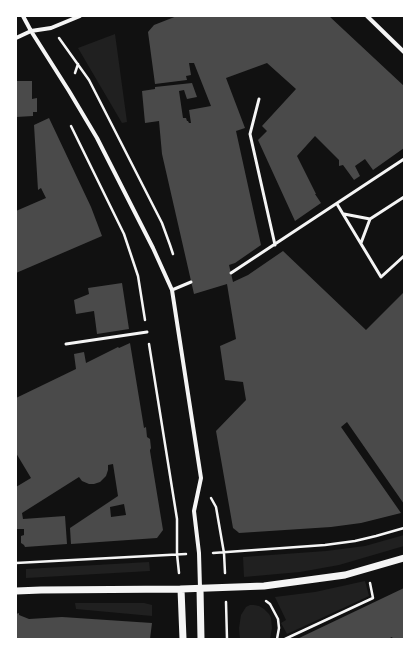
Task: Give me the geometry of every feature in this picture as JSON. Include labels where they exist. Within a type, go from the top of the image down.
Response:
[{"type":"street","points":[[23,16],[97,138],[153,248],[172,290],[201,478],[194,511],[199,554],[201,639]]},
{"type":"street","points":[[16,38],[31,31],[51,28],[80,16]]},
{"type":"street","points":[[367,16],[404,52]]},
{"type":"street","points":[[16,591],[181,589],[264,586],[345,575],[404,558]]},
{"type":"street","points":[[181,589],[183,639]]},
{"type":"lane","points":[[259,99],[250,134],[275,245]]},
{"type":"lane","points":[[231,273],[404,159]]},
{"type":"lane","points":[[361,243],[370,219],[404,197]]},
{"type":"lane","points":[[337,204],[381,277],[404,256]]},
{"type":"lane","points":[[344,214],[370,219]]},
{"type":"lane","points":[[172,290],[191,282]]},
{"type":"lane","points":[[66,344],[147,332]]},
{"type":"path","points":[[51,28],[89,80],[162,223],[173,257]]},
{"type":"path","points":[[69,91],[78,64]]},
{"type":"path","points":[[70,122],[124,234],[138,276],[177,520],[177,554]]},
{"type":"path","points":[[201,478],[216,507],[224,552],[325,545],[355,541],[404,528]]},
{"type":"path","points":[[16,563],[199,554]]},
{"type":"path","points":[[285,639],[373,598],[367,569]]},
{"type":"path","points":[[265,600],[270,604],[278,619],[279,628],[277,639]]},
{"type":"shaded area","points":[[115,34],[127,122],[122,123],[78,48]]},
{"type":"shaded area","points":[[404,535],[404,546],[339,565],[300,572],[244,577],[243,557],[326,551],[365,546]]},
{"type":"shaded area","points":[[149,562],[150,571],[26,578],[26,569]]},
{"type":"shaded area","points":[[365,581],[369,596],[287,634],[281,623],[286,620],[275,597],[315,592]]},
{"type":"shaded area","points":[[75,603],[144,603],[152,605],[152,616],[76,609]]},
{"type":"shaded area","points":[[250,605],[259,606],[269,614],[272,628],[270,639],[240,639],[239,628],[241,615],[246,607]]},
{"type":"building","points":[[177,16],[329,16],[404,86],[404,148],[373,170],[365,159],[355,166],[360,176],[354,180],[343,165],[339,166],[339,160],[315,136],[297,156],[315,194],[321,203],[295,221],[258,140],[267,131],[262,126],[296,89],[267,63],[226,78],[245,128],[236,131],[261,245],[235,263],[229,265],[233,282],[248,275],[283,251],[366,330],[404,292],[404,504],[347,422],[341,427],[401,513],[361,523],[331,527],[239,533],[233,528],[216,431],[246,400],[243,382],[225,380],[220,346],[236,339],[227,284],[194,294],[162,154],[159,121],[145,123],[142,91],[155,89],[155,87],[192,83],[197,97],[187,99],[184,90],[179,91],[183,118],[186,118],[189,123],[191,123],[189,110],[211,106],[194,63],[189,63],[191,75],[186,76],[187,80],[155,84],[148,32],[154,25]]},
{"type":"building","points":[[16,81],[32,81],[32,99],[37,98],[37,112],[33,112],[33,116],[16,117]]},
{"type":"building","points":[[49,118],[91,207],[102,236],[16,273],[16,211],[46,198],[41,188],[38,190],[34,125]]},
{"type":"building","points":[[122,283],[129,329],[97,334],[94,311],[76,314],[74,300],[89,294],[88,288]]},
{"type":"building","points":[[130,343],[144,428],[146,427],[147,437],[150,439],[150,451],[163,530],[157,538],[71,544],[70,528],[118,496],[113,464],[108,465],[106,476],[100,482],[89,484],[82,481],[79,477],[22,513],[23,519],[65,516],[67,544],[25,547],[21,543],[21,536],[24,535],[24,529],[16,529],[16,487],[31,478],[16,453],[16,398],[76,369],[74,354],[84,352],[86,363],[118,347],[119,348]],"holes":[[[124,504],[126,515],[111,517],[110,507]]]},
{"type":"building","points":[[404,588],[404,639],[393,639],[392,637],[388,639],[297,639]]},
{"type":"building","points":[[19,613],[19,615],[29,619],[62,617],[152,623],[150,639],[16,639],[16,614]]}]
